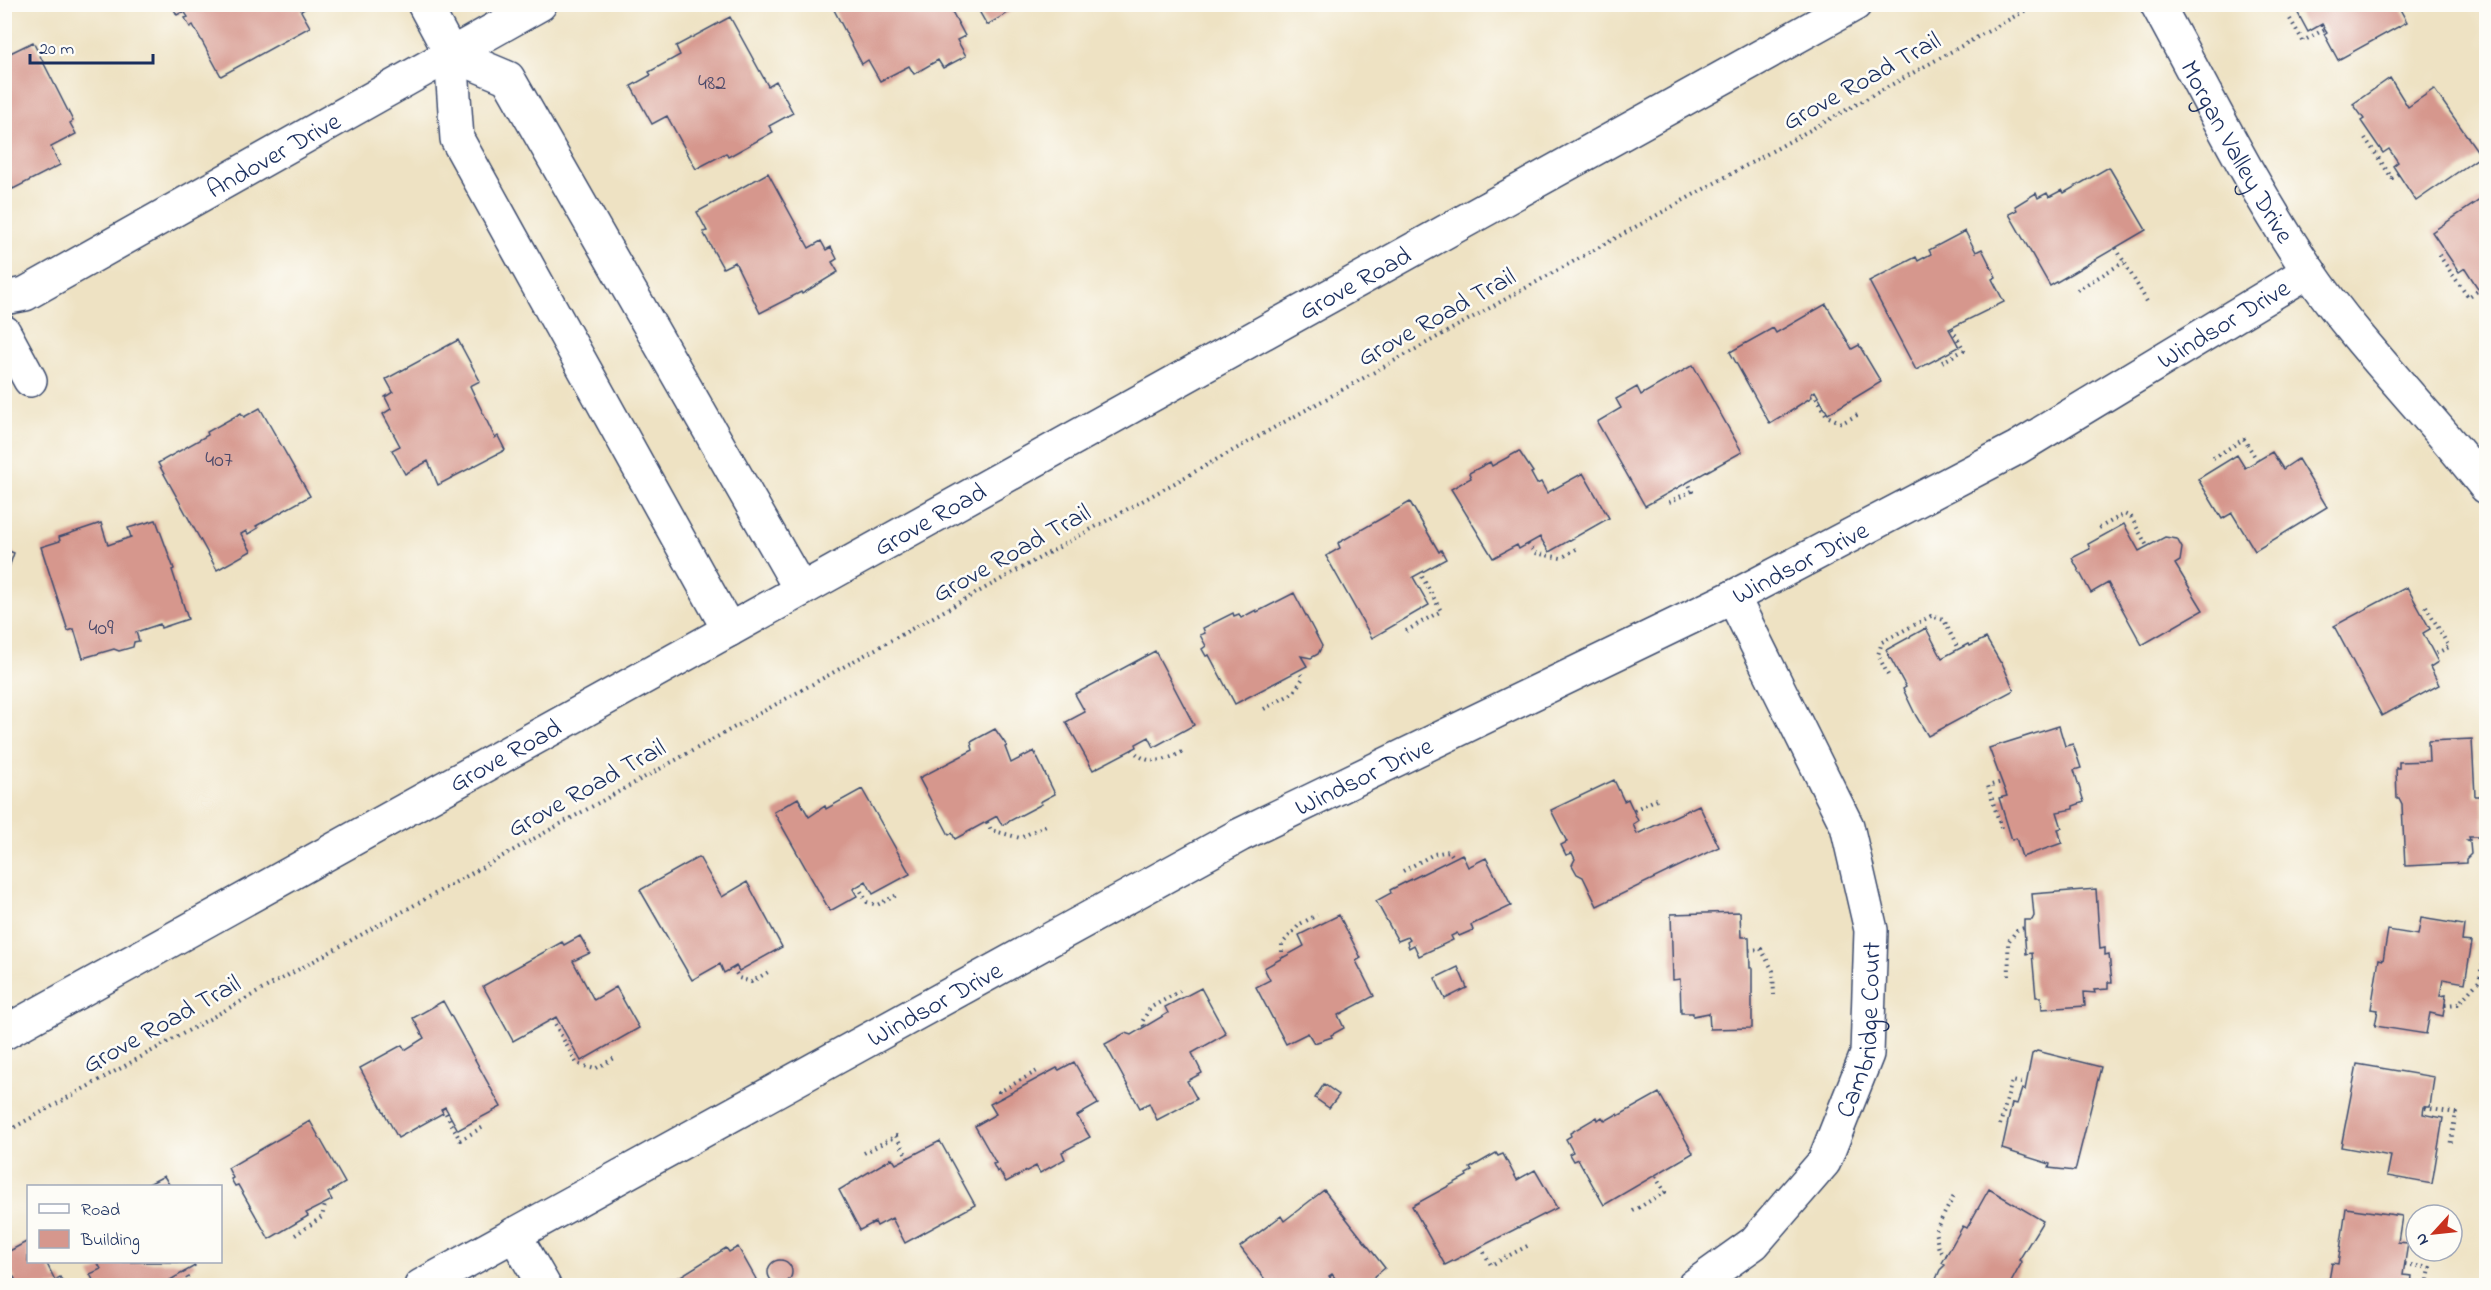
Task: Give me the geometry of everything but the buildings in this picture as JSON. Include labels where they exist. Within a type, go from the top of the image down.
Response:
[{"type":"street","points":[[424,4],[451,54],[457,139],[729,630]]},
{"type":"street","name":"Andover Drive","points":[[4,298],[26,294],[540,4]]},
{"type":"street","name":"Grove Road","points":[[4,1033],[1855,4]]},
{"type":"street","name":"Morgan Valley Drive","points":[[2157,4],[2270,210],[2309,271],[2364,343],[2487,487]]},
{"type":"street","points":[[451,54],[508,78],[801,590]]},
{"type":"street","name":"Windsor Drive","points":[[421,1286],[1240,835],[1733,597],[2017,447],[2309,271]]},
{"type":"street","points":[[4,332],[30,380]]},
{"type":"street","name":"Cambridge Court","points":[[1694,1286],[1754,1243],[1824,1162],[1867,1054],[1871,930],[1847,826],[1733,597]]},
{"type":"street","points":[[514,1234],[544,1286]]},
{"type":"path","name":"Grove Road Trail","points":[[4,1133],[2037,4]]},
{"type":"path","points":[[2290,19],[2303,41],[2325,29]]},
{"type":"path","points":[[2365,138],[2392,178],[2398,174]]},
{"type":"path","points":[[2116,248],[2149,305]]},
{"type":"path","points":[[2439,255],[2468,297],[2479,290]]},
{"type":"path","points":[[2077,290],[2124,262]]},
{"type":"path","points":[[1942,362],[1964,350],[1951,327]]},
{"type":"path","points":[[1813,392],[1827,416],[1842,423],[1858,414]]},
{"type":"path","points":[[2213,458],[2244,439],[2258,460]]},
{"type":"path","points":[[1669,502],[1692,490],[1688,482]]},
{"type":"path","points":[[2099,528],[2124,514],[2131,517],[2147,546]]},
{"type":"path","points":[[1528,544],[1535,553],[1561,558],[1578,548]]},
{"type":"path","points":[[1406,631],[1441,611],[1420,573]]},
{"type":"path","points":[[2426,606],[2448,647],[2435,654]]},
{"type":"path","points":[[1888,675],[1878,655],[1882,642],[1931,615],[1944,620],[1958,649]]},
{"type":"path","points":[[1264,709],[1293,693],[1303,678],[1299,670]]},
{"type":"path","points":[[1132,749],[1138,756],[1153,762],[1172,758],[1184,751]]},
{"type":"path","points":[[2001,828],[1988,786],[2002,782]]},
{"type":"path","points":[[1634,810],[1661,797]]},
{"type":"path","points":[[987,822],[991,830],[1020,838],[1048,824]]},
{"type":"path","points":[[1403,871],[1434,854],[1449,851],[1454,858]]},
{"type":"path","points":[[858,886],[867,902],[877,905],[899,894]]},
{"type":"path","points":[[1282,958],[1282,944],[1300,924],[1317,915]]},
{"type":"path","points":[[2009,976],[2008,942],[2017,930],[2024,928]]},
{"type":"path","points":[[1749,950],[1761,949],[1773,971],[1773,995]]},
{"type":"path","points":[[2445,1005],[2458,1004],[2479,981],[2482,965]]},
{"type":"path","points":[[733,968],[739,978],[751,982],[770,971]]},
{"type":"path","points":[[1144,1026],[1142,1022],[1150,1008],[1180,991]]},
{"type":"path","points":[[552,1019],[577,1064],[595,1069],[616,1057]]},
{"type":"path","points":[[1002,1098],[999,1092],[1039,1070]]},
{"type":"path","points":[[2000,1125],[2012,1081],[2026,1084]]},
{"type":"path","points":[[443,1108],[460,1140],[485,1126]]},
{"type":"path","points":[[2425,1108],[2456,1113],[2450,1146]]},
{"type":"path","points":[[864,1153],[896,1136],[908,1158]]},
{"type":"path","points":[[1633,1211],[1665,1192],[1654,1176]]},
{"type":"path","points":[[1947,1255],[1939,1250],[1935,1231],[1954,1196]]},
{"type":"path","points":[[295,1234],[322,1217],[325,1204]]},
{"type":"path","points":[[1481,1248],[1491,1265],[1531,1244]]},
{"type":"path","points":[[2405,1264],[2430,1268],[2427,1286]]},
{"type":"path","points":[[184,1272],[192,1286]]},
{"type":"path","points":[[1330,1275],[1338,1286]]}]
